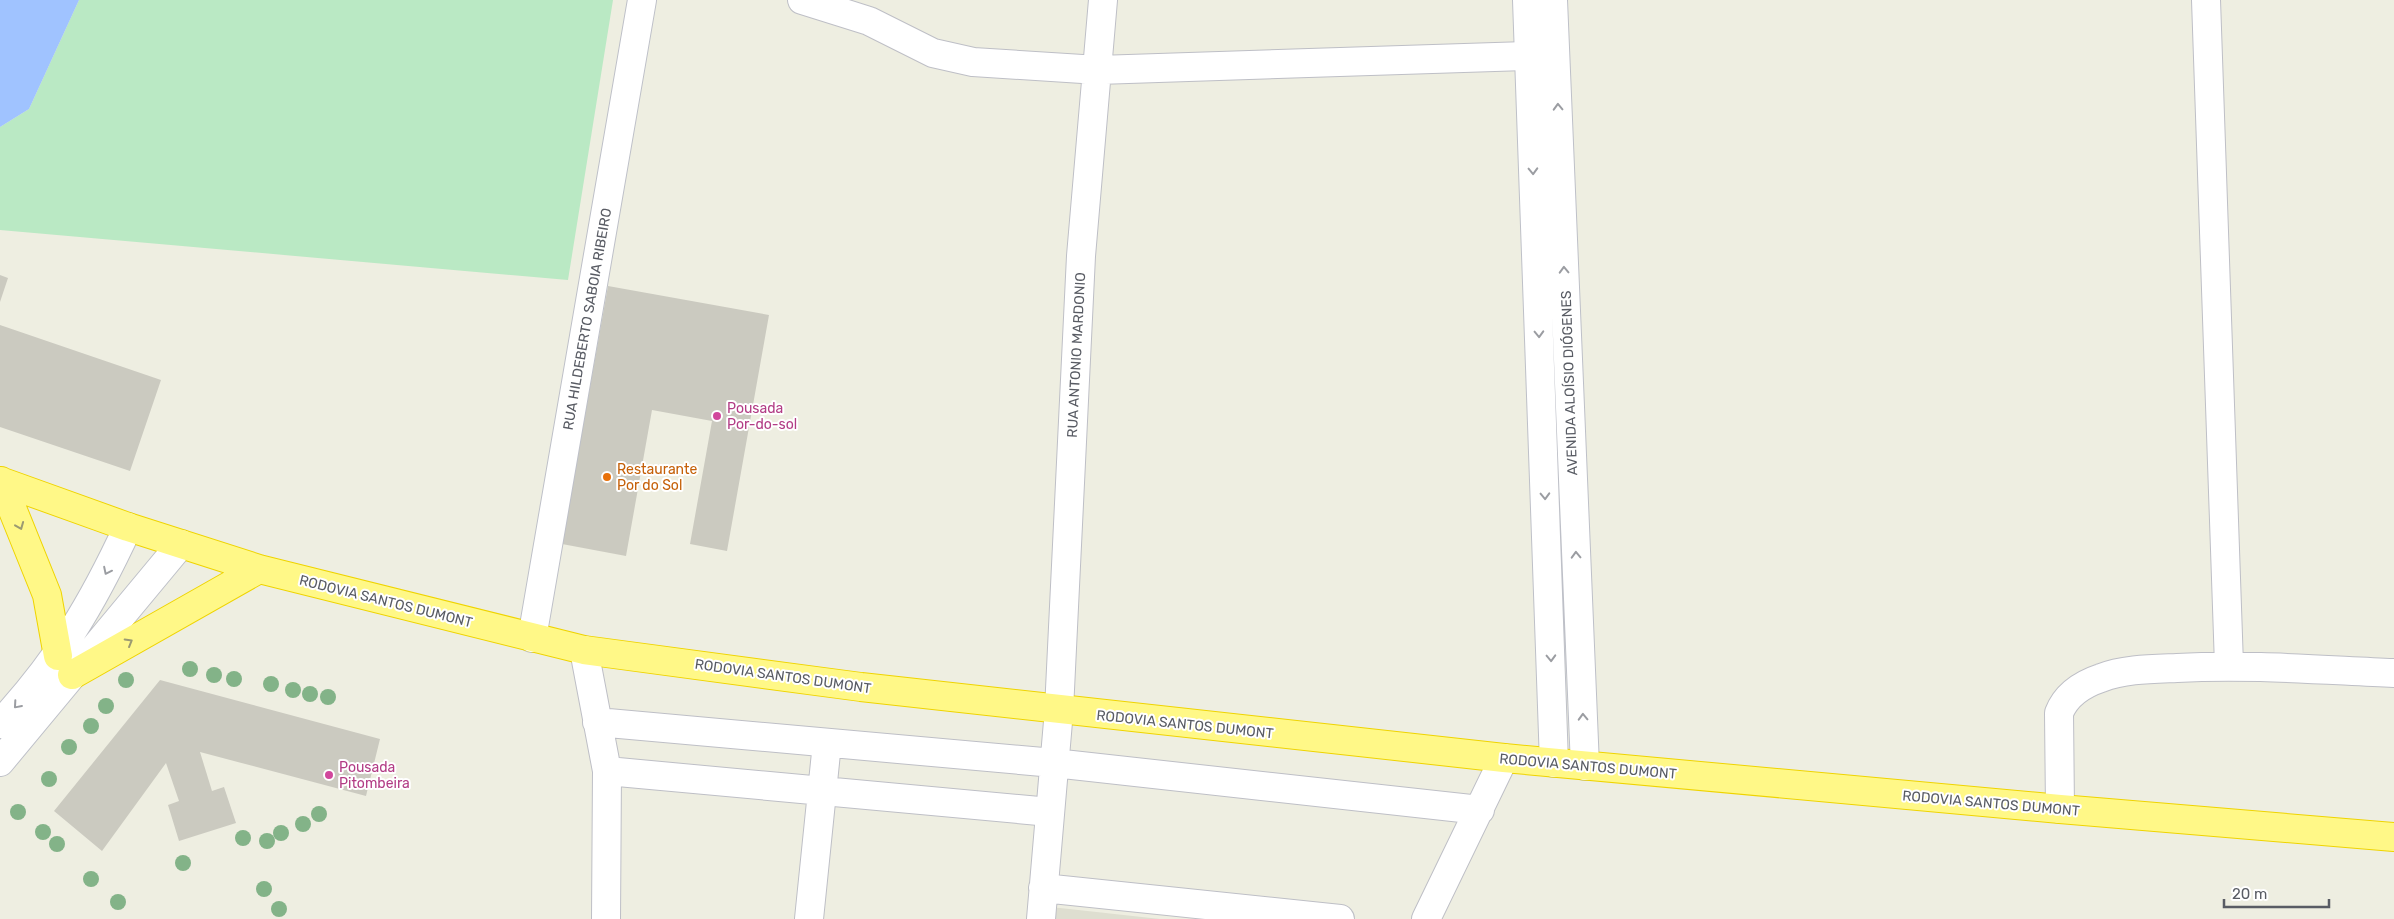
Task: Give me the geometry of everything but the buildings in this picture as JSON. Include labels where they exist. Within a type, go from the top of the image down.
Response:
[{"type":"highway","name":"RODOVIA SANTOS DUMONT","points":[[0,481],[128,527],[259,569],[584,650],[852,686],[1504,758],[2060,809],[2394,837]]},
{"type":"highway","points":[[0,481],[47,595],[65,666],[259,569]]},
{"type":"street","name":"RUA HILDEBERTO SABOIA RIBEIRO","points":[[532,638],[642,0]]},
{"type":"street","points":[[802,0],[869,21],[933,53],[973,62],[1098,70],[1542,56]]},
{"type":"street","name":"RUA ANTONIO MARDONIO","points":[[1041,919],[1059,710],[1081,256],[1088,154],[1098,70],[1103,0]]},
{"type":"street","name":"AVENIDA ALOÍSIO DIÓGENES","points":[[1526,0],[1542,56],[1585,766]]},
{"type":"street","name":"AVENIDA ALOÍSIO DIÓGENES","points":[[1553,0],[1542,56],[1554,763]]},
{"type":"street","points":[[2206,0],[2229,665]]},
{"type":"street","points":[[0,762],[65,666],[82,618],[108,571],[128,527]]},
{"type":"street","points":[[0,724],[65,666],[180,544]]},
{"type":"street","points":[[584,650],[606,772],[606,919]]},
{"type":"street","points":[[2060,809],[2059,713],[2064,701],[2075,692],[2102,677],[2122,673],[2229,665],[2394,673]]},
{"type":"street","points":[[597,722],[1054,763],[1480,810]]},
{"type":"street","points":[[809,919],[827,742]]},
{"type":"street","points":[[1426,919],[1447,872],[1480,810],[1504,758]]},
{"type":"street","points":[[606,772],[1050,812]]},
{"type":"street","points":[[1043,888],[1340,919]]},
{"type":"shaded area","points":[[1051,907],[1160,919],[1050,919]]},
{"type":"green space","points":[[79,0],[613,0],[568,280],[0,230],[0,127],[29,109]]},
{"type":"water","points":[[0,0],[79,0],[29,109],[0,127]]},
{"type":"place","name":"Pousada Por-do-sol","points":[[717,416]]},
{"type":"place","name":"Restaurante Por do Sol","points":[[607,477]]},
{"type":"place","name":"Pousada Pitombeira","points":[[329,775]]}]
